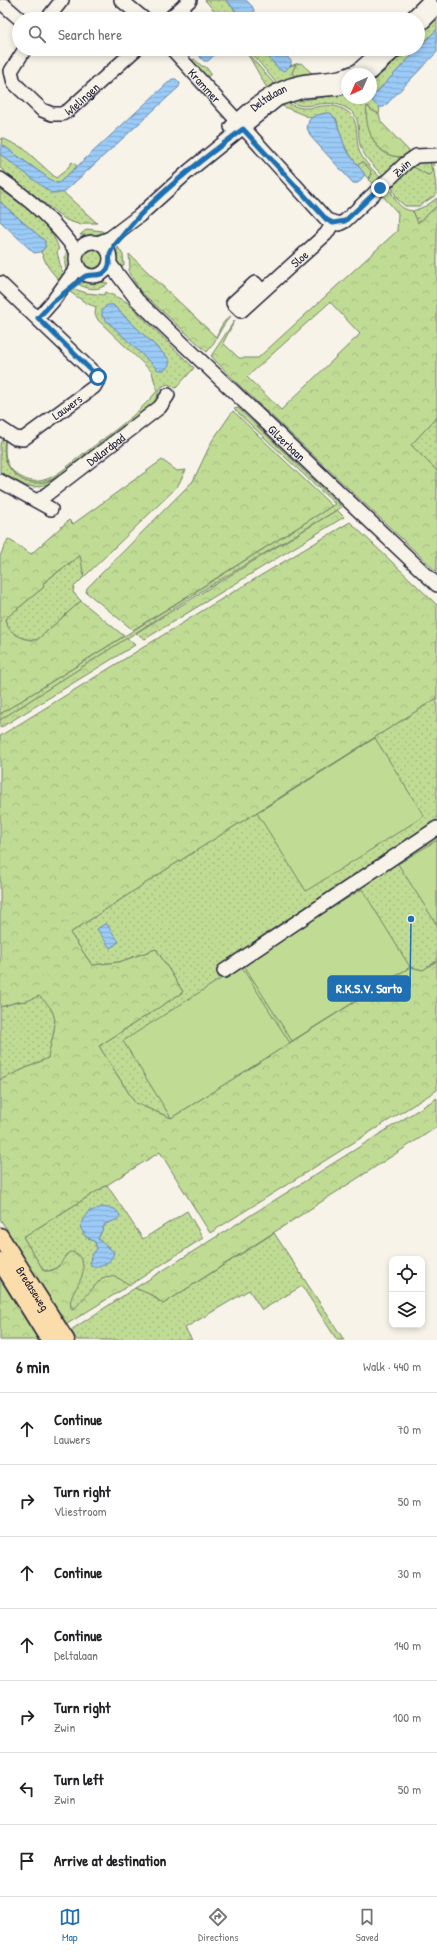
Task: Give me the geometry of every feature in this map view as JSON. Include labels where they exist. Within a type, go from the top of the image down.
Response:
[{"type":"main road","name":"Bredaseweg","points":[[0,1236],[49,1340]]},
{"type":"main road","name":"Bredaseweg","points":[[0,1261],[25,1289],[66,1340]]},
{"type":"street","points":[[53,12],[62,0]]},
{"type":"street","points":[[121,0],[136,12]]},
{"type":"street","points":[[177,12],[190,0]]},
{"type":"street","points":[[418,12],[430,0]]},
{"type":"street","points":[[4,5],[12,12]]},
{"type":"street","points":[[425,20],[437,8]]},
{"type":"street","name":"Wielingen","points":[[18,56],[6,69],[14,83],[42,110],[52,114],[62,114],[69,110],[128,56]]},
{"type":"street","name":"Krammer","points":[[178,56],[240,125]]},
{"type":"street","name":"Deltalaan","points":[[360,68],[374,56]]},
{"type":"street","points":[[376,68],[389,56]]},
{"type":"street","name":"Deltalaan","points":[[240,125],[257,104],[274,92],[300,82],[341,76]]},
{"type":"street","name":"Deltalaan","points":[[100,242],[110,238],[140,216],[240,125],[278,99],[303,92],[341,88]]},
{"type":"street","points":[[240,125],[327,220],[333,223]]},
{"type":"street","name":"Zwin","points":[[333,223],[345,221],[406,163],[416,156],[437,154]]},
{"type":"street","points":[[0,179],[48,217],[54,219],[82,247]]},
{"type":"street","name":"Deltalaan","points":[[110,259],[121,238],[140,216]]},
{"type":"street","name":"Sloe","points":[[262,291],[326,234],[333,223]]},
{"type":"street","points":[[53,302],[93,275],[106,270],[110,259],[108,248],[100,242],[82,247]]},
{"type":"street","points":[[0,283],[38,318],[53,302],[78,266],[82,247]]},
{"type":"street","name":"Gilzerbaan","points":[[110,259],[137,300],[437,585]]},
{"type":"street","points":[[78,266],[82,272],[93,275]]},
{"type":"street","name":"Gilzerbaan","points":[[93,275],[137,300]]},
{"type":"street","name":"Lauwers","points":[[1,432],[15,438],[23,439],[97,384],[98,377],[38,318]]},
{"type":"street","name":"Dollardpad","points":[[38,501],[160,407],[168,395]]},
{"type":"street","points":[[0,481],[51,509]]},
{"type":"street","points":[[224,971],[437,828]]},
{"type":"green space","points":[[205,0],[226,0],[236,12],[215,12]]},
{"type":"green space","points":[[437,18],[437,29],[425,42],[425,30]]},
{"type":"green space","points":[[248,56],[250,56],[276,86],[268,90]]},
{"type":"green space","points":[[254,56],[267,56],[280,70],[285,71],[290,66],[296,64],[292,73],[297,79],[278,85]]},
{"type":"green space","points":[[400,56],[411,56],[377,92],[377,77]]},
{"type":"green space","points":[[194,59],[202,66],[206,67],[211,74],[206,78],[191,61]]},
{"type":"green space","points":[[301,63],[316,77],[297,79],[292,73],[296,64]]},
{"type":"green space","points":[[341,94],[341,104],[376,104],[380,107],[379,114],[371,110],[368,106],[369,129],[375,143],[385,153],[405,158],[384,177],[368,160],[361,148],[356,117],[353,113],[340,105],[324,104],[304,106],[292,102]]},
{"type":"green space","points":[[289,103],[296,107],[303,108],[332,106],[348,112],[355,121],[358,148],[362,157],[382,179],[374,186],[369,180],[372,175],[358,164],[357,165],[343,144],[336,118],[326,113],[311,118],[282,106]]},
{"type":"green space","points":[[367,106],[379,114],[381,122],[411,153],[405,158],[386,153],[375,142],[368,128],[366,113]]},
{"type":"green space","points":[[2,138],[23,148],[56,178],[66,170],[72,162],[77,166],[59,183],[55,183],[1,144]]},
{"type":"green space","points":[[0,154],[27,174],[63,192],[97,223],[84,223],[81,225],[66,220],[0,168]]},
{"type":"green space","points":[[430,160],[433,160],[436,195],[419,206],[405,206],[397,199],[391,185],[412,166],[428,175]]},
{"type":"green space","points":[[430,160],[432,173],[428,175],[412,166],[419,161]]},
{"type":"green space","points":[[363,162],[371,171],[369,180],[357,165]]},
{"type":"green space","points":[[389,188],[400,206],[413,211],[418,223],[437,206],[437,417],[411,445],[437,471],[437,572],[239,385],[211,356],[235,320],[223,343],[239,358],[258,358],[397,231],[398,213],[381,194]],"holes":[[[330,302],[360,334],[281,410],[247,377]]]},
{"type":"green space","points":[[0,189],[35,215],[50,231],[59,250],[57,252],[62,273],[62,284],[48,267],[41,252],[44,248],[45,241],[0,202]]},
{"type":"green space","points":[[437,198],[437,206],[418,223],[413,211],[426,206]]},
{"type":"green space","points":[[87,229],[102,231],[107,236],[80,235]]},
{"type":"green space","points":[[70,246],[72,264],[67,273],[65,259],[66,253]]},
{"type":"green space","points":[[93,246],[102,250],[106,259],[102,268],[93,272],[84,268],[80,259],[84,250]]},
{"type":"green space","points":[[118,247],[123,255],[124,265],[118,272],[115,258]]},
{"type":"green space","points":[[129,254],[216,337],[224,322],[231,316],[207,352],[140,291],[128,271],[130,268]]},
{"type":"green space","points":[[90,281],[108,283],[105,286],[94,289],[86,288],[78,284]]},
{"type":"green space","points":[[74,289],[87,293],[104,295],[106,292],[127,302],[194,368],[176,388],[168,384],[164,385],[158,395],[157,405],[87,457],[85,453],[132,417],[157,391],[152,372],[98,320],[95,314],[96,307],[86,303],[70,292]],"holes":[[[113,305],[169,359],[158,370],[102,316],[103,309],[106,306]]]},
{"type":"green space","points":[[238,408],[342,507],[188,599],[0,720],[0,714],[335,504],[234,409]]},
{"type":"green space","points":[[233,411],[332,506],[133,630],[86,592],[87,588],[193,481],[212,441]]},
{"type":"green space","points":[[437,417],[437,471],[411,445]]},
{"type":"green space","points":[[3,438],[5,440],[4,450],[9,468],[21,479],[30,482],[49,481],[63,473],[85,455],[87,457],[51,483],[36,487],[26,486],[0,472],[0,444]]},
{"type":"green space","points":[[84,453],[85,455],[57,477],[38,483],[21,479],[14,474],[11,469],[16,474],[30,481],[38,481],[54,476]]},
{"type":"green space","points":[[162,460],[177,471],[186,470],[177,487],[84,577],[80,555],[43,583],[44,587],[5,619],[9,628],[17,635],[27,639],[37,640],[81,601],[124,636],[0,714],[0,556],[8,539],[31,554],[69,520],[73,524]]},
{"type":"green space","points":[[337,510],[344,517],[145,639],[136,633]]},
{"type":"green space","points":[[350,522],[437,605],[437,698],[167,869],[70,933],[92,965],[119,962],[156,949],[183,992],[99,1046],[135,1103],[171,1118],[410,967],[423,970],[437,961],[437,1090],[210,1233],[160,1152],[23,1237],[44,1271],[50,1271],[57,1268],[66,1255],[70,1252],[73,1252],[79,1256],[83,1265],[83,1272],[70,1302],[71,1308],[74,1309],[102,1278],[109,1276],[113,1277],[130,1285],[67,1324],[0,1219],[0,1080],[48,1058],[55,1025],[52,1011],[39,996],[27,1001],[0,1007],[0,736],[210,606]]},
{"type":"green space","points":[[81,555],[84,577],[74,587],[73,592],[81,601],[37,640],[27,639],[13,632],[6,624],[5,619],[44,587],[43,583]]},
{"type":"green space","points":[[127,638],[135,645],[0,728],[0,720]]},
{"type":"green space","points":[[437,698],[437,961],[423,970],[410,967],[171,1118],[135,1103],[99,1046],[183,992],[156,949],[119,962],[92,965],[70,933],[167,869]]},
{"type":"green space","points":[[375,738],[424,816],[306,891],[257,813]]},
{"type":"green space","points":[[437,840],[437,925],[398,864]]},
{"type":"green space","points":[[362,889],[410,967],[292,1041],[243,964]]},
{"type":"green space","points":[[241,966],[290,1043],[171,1118],[123,1041]]},
{"type":"green space","points":[[39,995],[52,1010],[54,1017],[54,1032],[48,1058],[0,1080],[0,1007],[27,1001]]},
{"type":"green space","points":[[437,1098],[437,1127],[163,1304],[154,1296],[135,1288]]},
{"type":"green space","points":[[107,1185],[143,1239],[187,1211],[203,1238],[130,1285],[115,1277],[74,1309],[70,1304],[77,1254],[73,1252],[57,1267],[49,1271],[44,1271],[23,1237]],"holes":[[[118,1212],[112,1221],[105,1224],[98,1239],[110,1248],[91,1256],[97,1249],[95,1242],[85,1236]]]},
{"type":"green space","points":[[274,1233],[344,1340],[337,1340],[302,1286],[262,1310],[249,1290],[185,1328],[192,1340],[77,1340],[71,1330],[135,1288],[148,1293],[163,1304]]},
{"type":"green space","points":[[0,1279],[38,1340],[0,1340]]},
{"type":"water","points":[[226,0],[246,0],[252,6],[255,12],[237,12]]},
{"type":"water","points":[[437,29],[437,52],[384,107],[378,107],[375,104],[377,104],[377,92],[411,56],[425,56],[425,42]]},
{"type":"water","points":[[213,56],[208,61],[204,61],[200,57]]},
{"type":"water","points":[[267,56],[287,56],[291,61],[291,65],[285,71],[280,70]]},
{"type":"water","points":[[172,79],[176,79],[180,83],[179,87],[63,193],[51,193],[0,154],[1,144],[55,183],[59,183]]},
{"type":"water","points":[[331,113],[336,120],[346,150],[364,173],[364,176],[358,183],[353,183],[311,137],[307,128],[309,120],[314,116]]},
{"type":"water","points":[[0,202],[45,241],[45,248],[40,252],[34,253],[0,221]]},
{"type":"water","points":[[107,305],[113,305],[169,359],[169,365],[165,370],[158,370],[102,316],[102,310]]},
{"type":"water","points":[[106,923],[119,942],[110,948],[97,929]]},
{"type":"water","points":[[102,1207],[115,1209],[120,1215],[119,1219],[105,1224],[98,1239],[114,1252],[111,1259],[106,1264],[92,1266],[90,1263],[91,1256],[97,1249],[95,1242],[85,1236],[80,1227],[88,1212]]},
{"type":"place","name":"R.K.S.V. Sarto","points":[[411,919]]},
{"type":"route","points":[[98,377],[38,318],[53,302],[84,277],[87,275],[95,276],[103,273],[111,262],[110,254],[116,244],[140,216],[190,170],[243,129],[327,220],[333,223],[339,224],[345,221],[380,188]]}]
